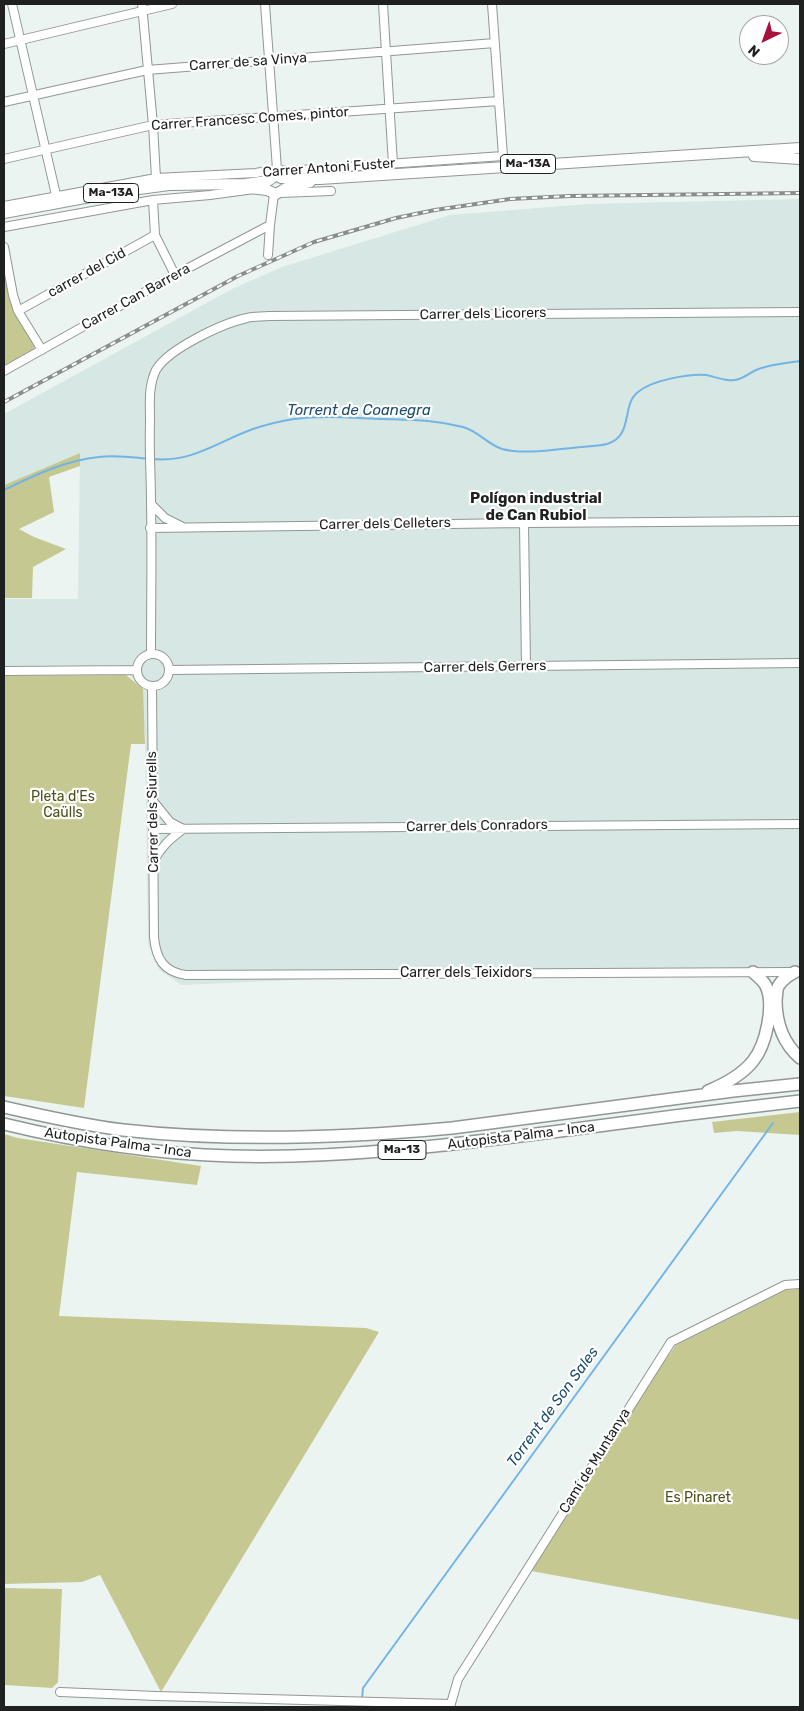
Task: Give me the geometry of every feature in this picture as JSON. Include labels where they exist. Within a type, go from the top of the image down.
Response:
[{"type":"highway","points":[[697,1096],[729,1081],[742,1072],[754,1060],[762,1045],[767,1031],[769,996],[766,986],[753,972]]},
{"type":"highway","points":[[798,972],[783,980],[778,986],[776,1004],[781,1032],[788,1045],[800,1058]]},
{"type":"highway","name":"Autopista Palma - Inca","points":[[4,1107],[90,1125],[155,1133],[213,1136],[320,1136],[452,1128],[800,1084]]},
{"type":"highway","name":"Autopista Palma - Inca","points":[[4,1124],[66,1138],[164,1152],[230,1156],[295,1156],[418,1148],[800,1102]]},
{"type":"main road","name":"Ma-13A","points":[[4,213],[117,192],[169,185],[219,183],[272,189],[320,179],[800,148]]},
{"type":"main road","points":[[736,152],[751,156],[800,159]]},
{"type":"main road","name":"Ma-13A","points":[[272,189],[276,175],[279,174],[320,179]]},
{"type":"street","points":[[12,4],[56,195]]},
{"type":"street","points":[[4,44],[143,7],[172,4]]},
{"type":"street","points":[[266,4],[279,174]]},
{"type":"street","points":[[383,4],[393,164]]},
{"type":"street","name":"Carrer Antoni Fuster","points":[[4,206],[156,178],[256,173],[279,174],[286,171],[503,156],[492,4]]},
{"type":"street","points":[[143,7],[147,70],[154,125],[156,178]]},
{"type":"street","name":"Carrer de sa Vinya","points":[[4,102],[147,70],[495,44]]},
{"type":"street","name":"Carrer Francesc Comes, pintor","points":[[4,159],[154,125],[499,101]]},
{"type":"street","points":[[4,228],[153,200],[272,189],[331,191]]},
{"type":"street","points":[[268,255],[272,189]]},
{"type":"street","points":[[153,200],[155,235],[175,275]]},
{"type":"street","name":"Carrer Can Barrera","points":[[4,371],[175,275],[270,226]]},
{"type":"street","name":"carrer del Cid","points":[[18,311],[155,235]]},
{"type":"street","points":[[4,247],[18,311],[42,350]]},
{"type":"street","name":"Carrer dels Licorers","points":[[151,504],[151,386],[156,371],[162,362],[173,352],[219,328],[247,318],[269,316],[800,312]]},
{"type":"street","points":[[151,504],[165,518],[183,527]]},
{"type":"street","points":[[151,504],[151,654]]},
{"type":"street","name":"Carrer dels Celleters","points":[[150,528],[800,521]]},
{"type":"street","points":[[524,523],[526,666]]},
{"type":"street","points":[[151,654],[161,656],[169,670],[166,680],[162,684],[152,686],[143,683],[137,670],[139,661],[151,654]]},
{"type":"street","name":"Carrer dels Gerrers","points":[[169,670],[800,663]]},
{"type":"street","points":[[4,671],[137,670]]},
{"type":"street","name":"Carrer dels Siurells","points":[[152,686],[154,938]]},
{"type":"street","points":[[153,801],[170,822],[183,829],[160,848],[154,862]]},
{"type":"street","name":"Carrer dels Conradors","points":[[154,829],[800,824]]},
{"type":"street","name":"Carrer dels Teixidors","points":[[154,938],[155,950],[166,968],[175,974],[186,975],[798,972]]},
{"type":"street","name":"Camí de Muntanya","points":[[450,1706],[458,1679],[671,1342],[785,1285],[800,1284]]},
{"type":"street","points":[[60,1692],[450,1706]]},
{"type":"shaded area","points":[[800,199],[800,976],[451,973],[182,985],[159,970],[148,944],[145,732],[136,683],[122,665],[4,666],[4,599],[78,599],[80,453],[4,485],[4,414],[232,289],[282,267],[450,215],[588,204]]},
{"type":"green space","points":[[4,265],[11,304],[34,345],[34,355],[4,371]]},
{"type":"green space","points":[[80,453],[80,466],[49,477],[54,512],[19,529],[66,549],[33,567],[32,598],[4,598],[4,485]]},
{"type":"green space","name":"Pleta d'Es Caülls","points":[[126,675],[143,689],[145,744],[131,744],[84,1108],[4,1096],[4,676]]},
{"type":"green space","points":[[800,1112],[800,1135],[737,1131],[714,1133],[712,1122]]},
{"type":"green space","points":[[4,1134],[18,1138],[201,1166],[197,1185],[77,1172],[59,1316],[366,1328],[379,1332],[161,1692],[100,1575],[82,1582],[4,1584]]},
{"type":"green space","name":"Es Pinaret","points":[[800,1289],[800,1620],[531,1571],[653,1377],[676,1345],[786,1290]]},
{"type":"green space","points":[[4,1588],[62,1589],[58,1682],[52,1688],[4,1685]]},
{"type":"waterway","name":"Torrent de Coanegra","points":[[153,459],[180,458],[273,423],[316,417],[414,420],[443,423],[473,431],[502,449],[521,452],[601,445],[615,440],[621,434],[633,398],[638,392],[652,384],[698,375],[735,380],[767,366],[800,361]]},
{"type":"waterway","name":"Torrent de Coanegra","points":[[4,490],[50,469],[74,461],[111,456],[149,459]]},
{"type":"waterway","name":"Torrent de Son Sales","points":[[362,1699],[363,1688],[773,1123]]},
{"type":"railway","points":[[4,402],[238,276],[314,242],[396,218],[510,199],[570,196],[800,193]]},
{"type":"district","name":"Polígon industrial de Can Rubiol","points":[[536,508]]}]
